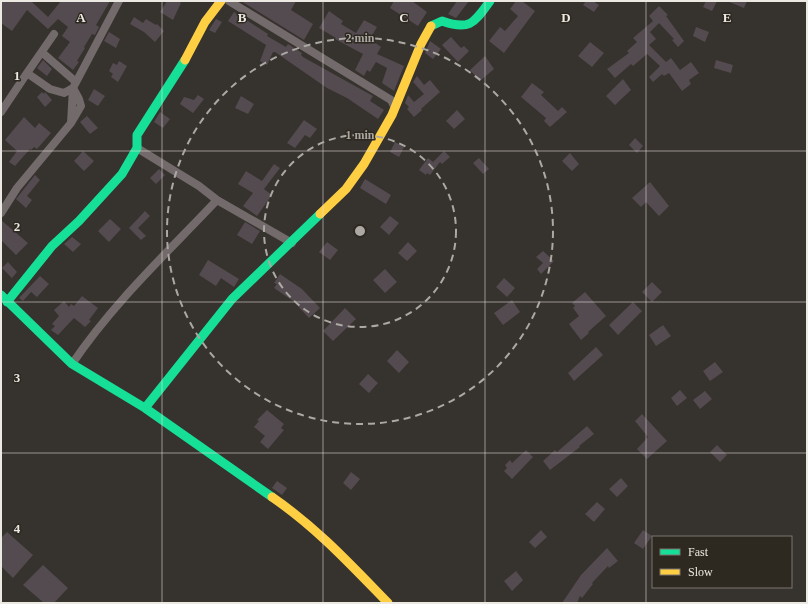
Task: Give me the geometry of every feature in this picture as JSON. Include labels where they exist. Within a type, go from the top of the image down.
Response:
[{"type":"street","points":[[27,72],[50,89],[64,93],[74,85],[119,1]]},
{"type":"street","points":[[221,1],[205,22],[192,49],[137,135],[137,148],[122,174],[79,221],[52,246],[4,298],[72,364],[146,408],[301,517],[323,536],[388,603]]},
{"type":"street","points":[[228,1],[391,100],[394,106]]},
{"type":"street","points":[[146,408],[232,299],[292,243],[346,189],[364,164],[392,114],[394,106],[421,44],[432,26],[442,21],[463,27],[472,24],[490,1]]},
{"type":"street","points":[[1,112],[54,34]]},
{"type":"street","points":[[1,214],[17,188],[71,123],[74,85],[45,55]]},
{"type":"street","points":[[137,148],[199,186],[217,200],[292,243]]},
{"type":"street","points":[[72,364],[96,329],[121,303],[138,280],[168,252],[217,200]]},
{"type":"building","points":[[1,1],[31,1],[48,17],[61,1],[110,1],[96,25],[99,27],[95,35],[92,34],[77,61],[79,62],[73,70],[58,58],[70,42],[62,36],[68,27],[58,19],[48,29],[27,10],[12,31],[1,23]]},
{"type":"building","points":[[167,1],[178,1],[181,3],[173,20],[160,12]]},
{"type":"building","points":[[241,1],[296,1],[291,10],[313,24],[304,40]]},
{"type":"building","points":[[394,1],[412,1],[427,12],[418,26],[390,8]]},
{"type":"building","points":[[457,1],[469,1],[456,18],[448,14]]},
{"type":"building","points":[[516,1],[522,1],[535,11],[504,53],[489,41],[500,27],[505,31],[518,16],[510,9]]},
{"type":"building","points":[[586,1],[593,1],[599,5],[594,12],[583,5]]},
{"type":"building","points":[[706,1],[717,1],[712,11],[703,7]]},
{"type":"building","points":[[727,1],[747,1],[744,8]]},
{"type":"building","points":[[659,6],[668,15],[666,16],[684,41],[678,47],[672,40],[674,39],[659,23],[650,32],[656,39],[649,45],[666,62],[671,58],[680,70],[691,62],[699,73],[689,80],[691,84],[682,91],[669,73],[664,76],[662,74],[653,82],[649,77],[660,66],[647,54],[633,66],[631,64],[615,78],[607,69],[629,53],[627,51],[637,42],[633,38],[653,21],[649,16]]},
{"type":"building","points":[[329,11],[343,21],[341,24],[356,33],[364,20],[377,27],[370,39],[381,47],[377,54],[404,66],[394,91],[382,83],[387,68],[376,62],[370,72],[367,70],[364,76],[355,70],[363,54],[335,39],[336,38],[319,28]]},
{"type":"building","points":[[234,12],[268,34],[267,36],[286,47],[288,44],[302,53],[301,55],[303,57],[373,96],[370,101],[384,110],[378,119],[347,98],[327,88],[275,52],[273,52],[267,65],[260,61],[266,45],[228,21]]},
{"type":"building","points":[[134,17],[143,23],[146,19],[156,25],[157,24],[164,31],[155,42],[144,32],[130,24]]},
{"type":"building","points":[[216,19],[222,22],[215,33],[209,30]]},
{"type":"building","points":[[696,27],[709,32],[705,42],[693,36]]},
{"type":"building","points":[[109,32],[120,39],[116,48],[104,41]]},
{"type":"building","points":[[451,37],[461,48],[464,46],[469,51],[458,62],[442,45]]},
{"type":"building","points":[[430,41],[441,49],[433,59],[425,53]]},
{"type":"building","points":[[590,42],[604,53],[592,67],[578,56]]},
{"type":"building","points":[[485,56],[494,69],[480,81],[470,70]]},
{"type":"building","points":[[43,60],[52,69],[47,76],[37,68]]},
{"type":"building","points":[[716,60],[733,65],[731,73],[714,68]]},
{"type":"building","points":[[119,61],[127,66],[118,82],[111,77],[113,74],[109,71],[113,63],[117,65]]},
{"type":"building","points":[[417,76],[424,85],[430,80],[440,92],[414,117],[407,109],[409,107],[405,103],[408,95],[414,102],[424,94],[413,82]]},
{"type":"building","points":[[623,79],[631,90],[615,105],[606,96]]},
{"type":"building","points":[[532,83],[544,92],[541,95],[558,111],[562,107],[567,112],[550,127],[544,121],[546,118],[521,97]]},
{"type":"building","points":[[94,89],[105,96],[98,106],[88,100]]},
{"type":"building","points":[[42,92],[44,94],[45,92],[52,100],[45,107],[37,97]]},
{"type":"building","points":[[198,95],[204,99],[193,113],[180,104],[184,97],[194,100]]},
{"type":"building","points":[[241,96],[254,104],[248,114],[235,108]]},
{"type":"building","points":[[457,110],[465,119],[454,129],[446,121]]},
{"type":"building","points":[[160,112],[170,119],[163,128],[154,122]]},
{"type":"building","points":[[87,116],[98,128],[90,134],[80,122]]},
{"type":"building","points":[[24,117],[35,128],[39,123],[51,133],[37,149],[34,147],[31,150],[30,149],[15,166],[9,162],[17,151],[5,140]]},
{"type":"building","points":[[304,120],[317,129],[310,138],[305,135],[295,148],[287,143]]},
{"type":"building","points":[[635,138],[643,146],[637,153],[629,145]]},
{"type":"building","points":[[395,142],[404,147],[399,157],[390,152]]},
{"type":"building","points":[[83,151],[94,161],[84,171],[74,161]]},
{"type":"building","points":[[444,151],[450,157],[442,164],[440,162],[430,175],[427,173],[426,175],[419,170],[428,158],[433,162]]},
{"type":"building","points":[[570,153],[579,164],[572,171],[562,161]]},
{"type":"building","points":[[479,158],[489,169],[483,174],[473,163]]},
{"type":"building","points":[[274,164],[280,168],[264,189],[272,195],[257,216],[243,206],[253,193],[238,184],[246,171],[262,181]]},
{"type":"building","points":[[159,169],[165,175],[156,184],[150,178]]},
{"type":"building","points":[[35,175],[40,180],[27,196],[32,200],[26,208],[16,199]]},
{"type":"building","points":[[365,179],[391,195],[386,204],[360,188]]},
{"type":"building","points":[[650,182],[669,206],[659,216],[646,202],[641,207],[632,198]]},
{"type":"building","points":[[145,211],[150,216],[138,228],[146,236],[141,240],[129,228]]},
{"type":"building","points":[[390,216],[399,223],[389,235],[380,227]]},
{"type":"building","points":[[110,219],[121,229],[109,242],[98,231]]},
{"type":"building","points":[[1,220],[28,243],[16,255],[1,240]]},
{"type":"building","points":[[245,222],[260,231],[252,244],[237,235]]},
{"type":"building","points":[[72,237],[81,244],[73,252],[64,244]]},
{"type":"building","points":[[327,242],[338,250],[330,260],[319,252]]},
{"type":"building","points":[[408,242],[417,251],[407,261],[398,253]]},
{"type":"building","points":[[543,251],[554,261],[541,274],[537,269],[543,263],[536,257]]},
{"type":"building","points":[[208,260],[239,279],[234,287],[221,278],[216,286],[199,275]]},
{"type":"building","points":[[8,262],[17,272],[12,278],[2,268]]},
{"type":"building","points":[[385,269],[397,282],[385,293],[373,280]]},
{"type":"building","points":[[280,274],[302,289],[320,308],[309,318],[293,301],[274,288],[277,284],[274,283]]},
{"type":"building","points":[[40,276],[49,284],[37,297],[31,292],[23,301],[19,298]]},
{"type":"building","points":[[504,278],[515,288],[507,297],[496,287]]},
{"type":"building","points":[[652,282],[662,292],[652,302],[642,292]]},
{"type":"building","points":[[585,292],[606,316],[581,340],[569,324],[579,316],[573,308],[575,306],[572,303]]},
{"type":"building","points":[[82,296],[98,308],[89,320],[91,321],[85,327],[74,318],[58,335],[51,330],[55,326],[52,324],[59,316],[54,310],[64,301],[69,307],[71,304],[74,306]]},
{"type":"building","points":[[512,300],[520,312],[503,325],[494,313]]},
{"type":"building","points":[[633,302],[642,311],[618,335],[609,325]]},
{"type":"building","points":[[345,308],[356,319],[333,341],[323,331]]},
{"type":"building","points":[[663,325],[671,336],[656,346],[649,335]]},
{"type":"building","points":[[596,347],[603,355],[574,381],[568,373]]},
{"type":"building","points":[[397,350],[409,362],[399,373],[387,361]]},
{"type":"building","points":[[715,362],[723,372],[710,381],[703,371]]},
{"type":"building","points":[[368,374],[378,383],[369,393],[359,384]]},
{"type":"building","points":[[680,390],[687,398],[677,406],[671,398]]},
{"type":"building","points":[[705,391],[712,399],[700,409],[693,400]]},
{"type":"building","points":[[267,410],[284,424],[281,428],[284,430],[268,449],[260,442],[265,436],[254,427],[259,421],[257,420]]},
{"type":"building","points":[[642,414],[667,441],[647,459],[637,449],[648,437],[635,421]]},
{"type":"building","points":[[587,426],[594,434],[550,470],[543,461],[555,450],[557,452]]},
{"type":"building","points":[[717,445],[727,455],[720,462],[710,452]]},
{"type":"building","points":[[526,450],[533,457],[512,479],[504,471],[507,468],[505,465],[510,460],[512,463]]},
{"type":"building","points":[[351,472],[360,479],[351,490],[343,483]]},
{"type":"building","points":[[621,478],[628,486],[617,497],[609,489]]},
{"type":"building","points":[[277,481],[287,488],[282,495],[272,488]]},
{"type":"building","points":[[597,502],[605,509],[594,522],[585,514]]},
{"type":"building","points":[[541,530],[547,537],[535,548],[529,542]]},
{"type":"building","points":[[643,530],[652,536],[643,549],[634,543]]},
{"type":"building","points":[[7,532],[33,555],[13,578],[1,566],[1,538]]},
{"type":"building","points":[[607,548],[618,561],[609,568],[608,566],[592,583],[593,584],[582,598],[580,596],[577,603],[562,603],[581,575]]},
{"type":"building","points":[[43,565],[68,588],[54,603],[44,603],[23,585]]},
{"type":"building","points":[[516,571],[523,580],[512,591],[504,581]]},
{"type":"traffic: fast","points":[[431,26],[442,21],[459,25],[470,23],[480,15],[490,1]]},
{"type":"traffic: fast","points":[[7,302],[52,246],[79,221],[122,174],[137,148],[137,135],[185,60]]},
{"type":"traffic: fast","points":[[145,408],[232,299],[320,214]]},
{"type":"traffic: fast","points":[[1,295],[72,364],[145,408],[272,497]]},
{"type":"traffic: slow","points":[[185,60],[205,22],[221,1]]},
{"type":"traffic: slow","points":[[320,214],[346,189],[364,164],[392,115],[421,44],[431,26]]},
{"type":"traffic: slow","points":[[272,497],[304,521],[346,560],[388,603]]}]
